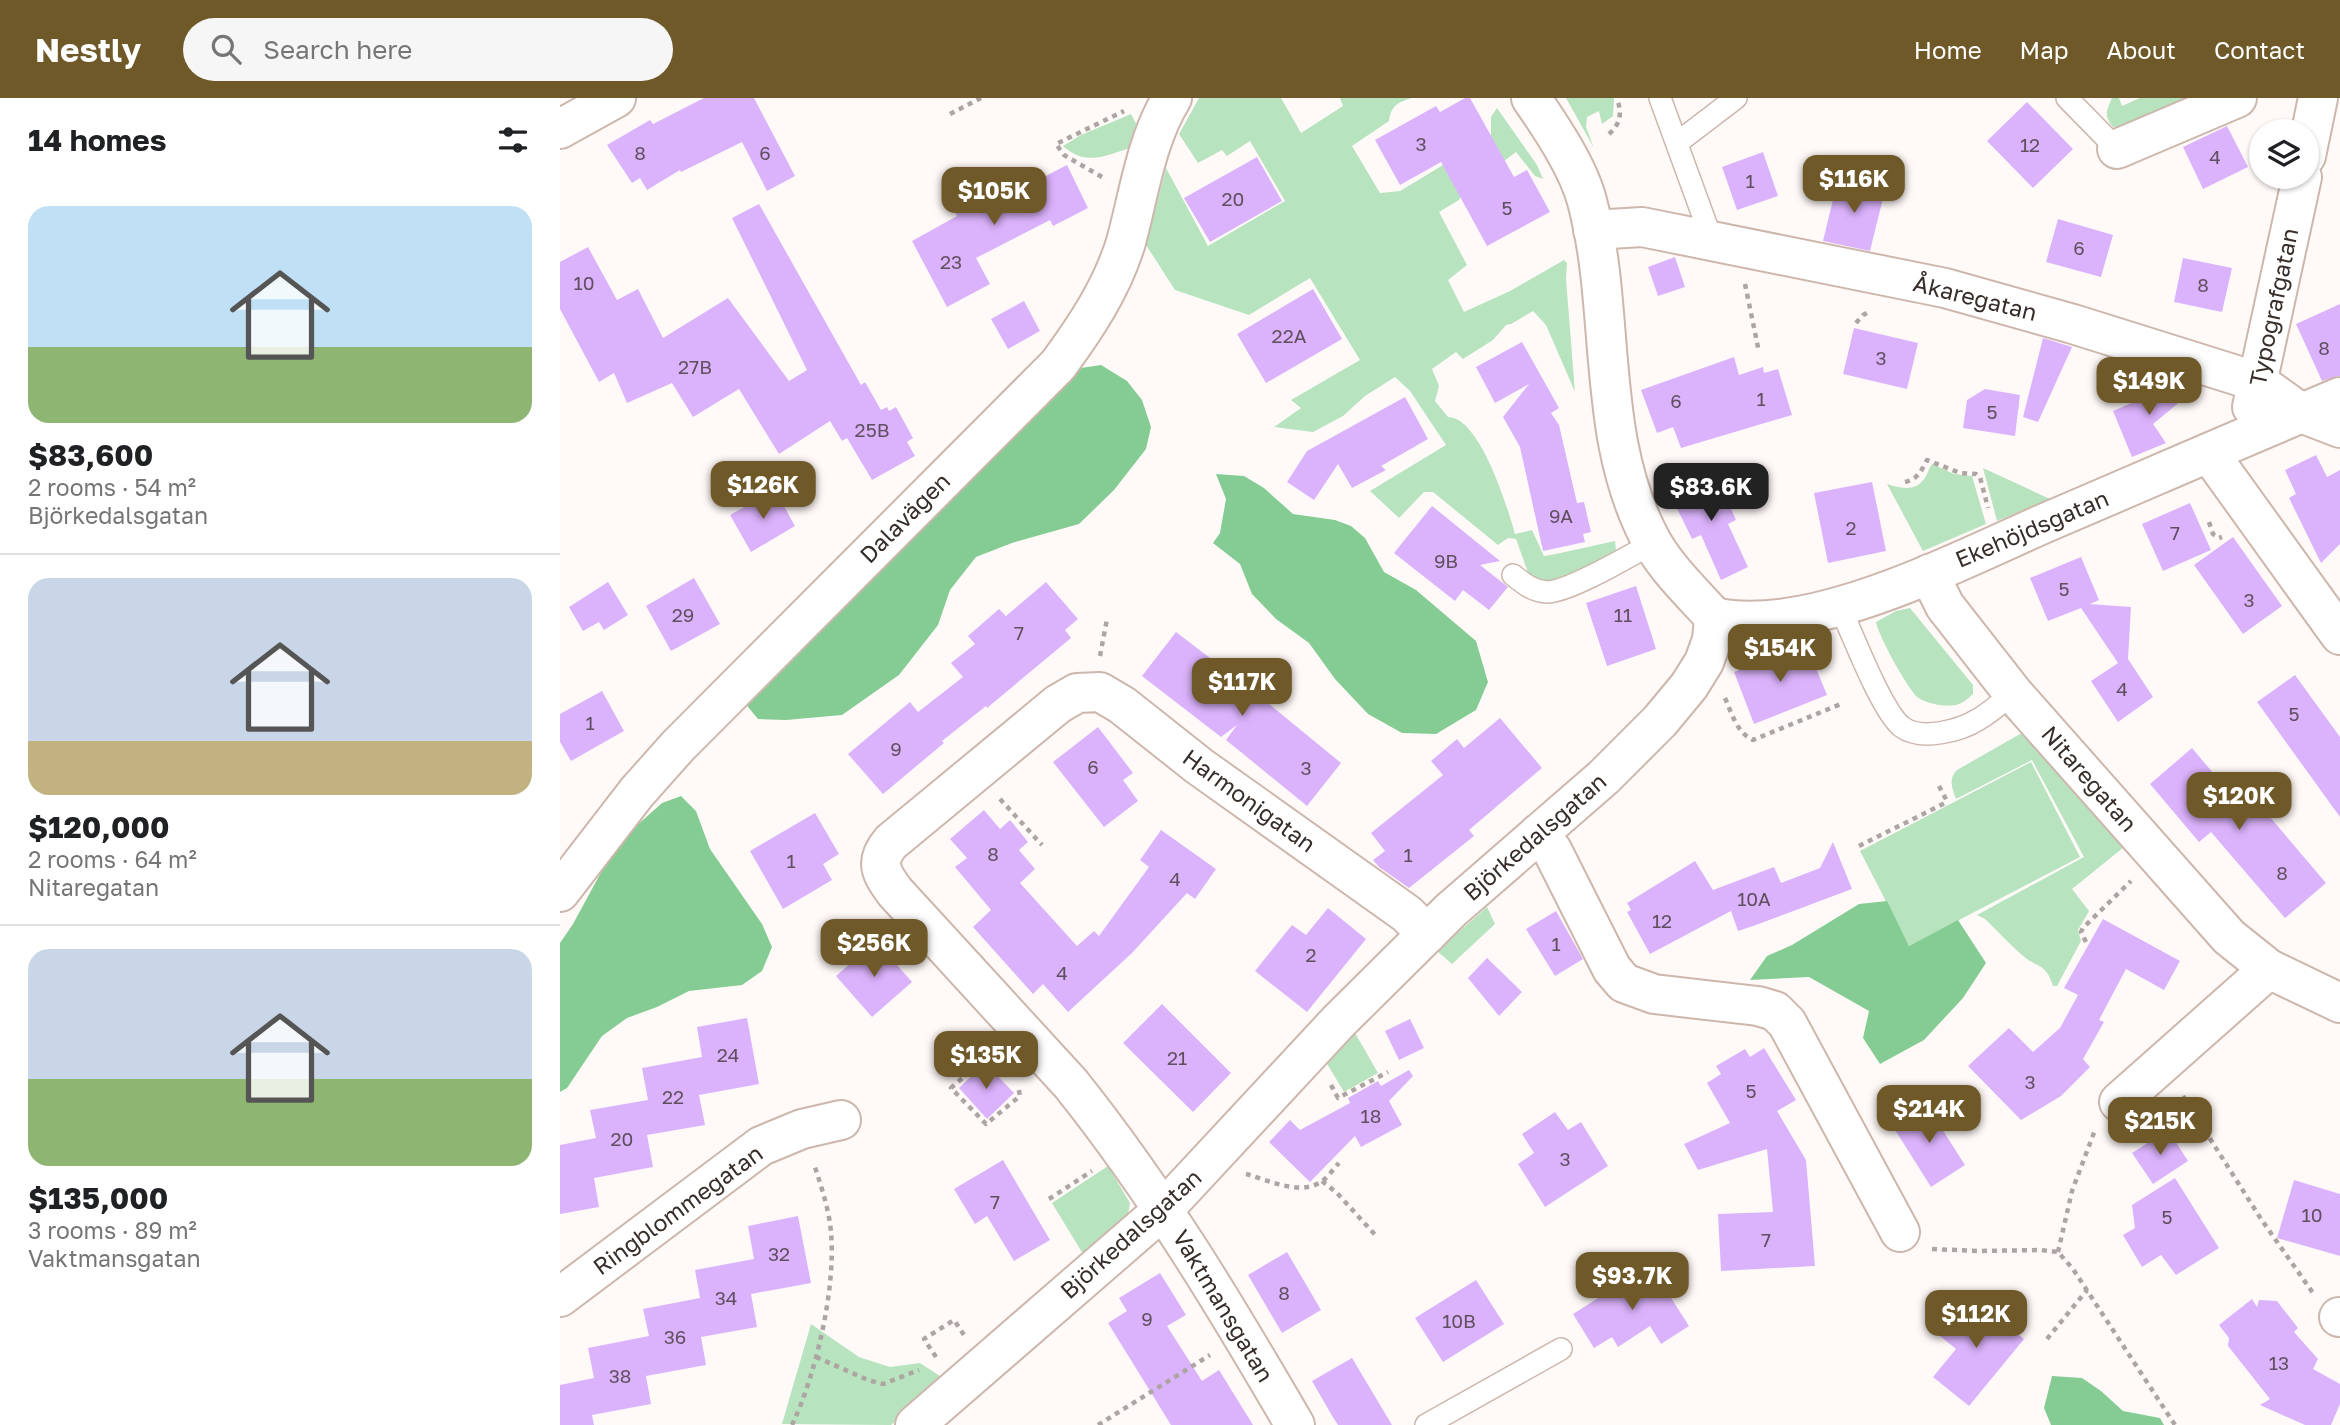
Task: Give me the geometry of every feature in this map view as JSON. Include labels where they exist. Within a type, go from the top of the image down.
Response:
[{"type":"street","points":[[560,129],[616,98]]},
{"type":"street","name":"Dalavägen","points":[[565,867],[683,741],[1058,365],[1097,309],[1115,272],[1143,173],[1165,110],[1172,98]]},
{"type":"street","points":[[1531,98],[1578,179],[1586,198],[1593,230],[1612,409],[1619,452],[1634,498],[1653,543],[1674,573],[1714,617]]},
{"type":"street","points":[[2117,149],[2237,98]]},
{"type":"street","points":[[2314,119],[2318,98]]},
{"type":"street","name":"Typografgatan","points":[[2246,437],[2299,189]]},
{"type":"street","name":"Åkaregatan","points":[[1593,230],[1642,228],[1945,288],[2073,324],[2258,382],[2301,413],[2340,428]]},
{"type":"street","name":"Ekehöjdsgatan","points":[[1714,617],[1733,622],[1773,620],[1840,607],[1929,574],[2340,397]]},
{"type":"street","points":[[2209,453],[2340,635]]},
{"type":"street","name":"Nitaregatan","points":[[1929,574],[1945,606],[2013,693],[2229,937],[2269,969],[2340,1003]]},
{"type":"street","name":"Björkedalsgatan","points":[[915,1425],[1164,1209],[1312,1051],[1427,934],[1604,777],[1651,730],[1689,686],[1704,662],[1712,639],[1714,617]]},
{"type":"street","name":"Harmonigatan","points":[[881,867],[881,854],[891,842],[1058,704],[1077,693],[1100,692],[1122,705],[1199,766],[1407,914],[1427,934]]},
{"type":"street","points":[[1538,834],[1552,850],[1612,969],[1624,983],[1654,994],[1758,1006],[1774,1011],[1787,1023],[1900,1232]]},
{"type":"street","name":"Vaktmansgatan","points":[[881,867],[895,892],[1092,1108],[1164,1209],[1295,1425]]},
{"type":"street","points":[[2119,1102],[2269,969]]},
{"type":"street","name":"Ringblommegatan","points":[[560,1297],[761,1146],[803,1129],[841,1120]]},
{"type":"lane","points":[[1660,98],[1677,143],[1725,245]]},
{"type":"lane","points":[[1677,143],[1736,98]]},
{"type":"lane","points":[[2067,98],[2117,149]]},
{"type":"lane","points":[[1513,575],[1529,588],[1546,592],[1558,590],[1653,543]]},
{"type":"lane","points":[[1840,607],[1889,712],[1903,728],[1925,734],[1948,733],[1978,720],[2013,693]]},
{"type":"lane","points":[[1426,1425],[1561,1349]]},
{"type":"path","points":[[950,114],[981,98]]},
{"type":"path","points":[[1609,134],[1620,120],[1617,98]]},
{"type":"path","points":[[1102,177],[1064,155],[1056,144],[1130,108]]},
{"type":"path","points":[[1725,245],[1759,352]]},
{"type":"path","points":[[1905,482],[1913,481],[1919,476],[1927,460],[1960,472],[1976,474],[1980,477],[1997,543]]},
{"type":"path","points":[[1698,672],[1712,679],[1720,688],[1737,725],[1746,737],[1753,740],[1841,704]]},
{"type":"path","points":[[976,772],[1042,845]]},
{"type":"path","points":[[1859,846],[1948,803],[1939,786]]},
{"type":"path","points":[[2086,942],[2081,932],[2083,928],[2126,888],[2153,852]]},
{"type":"path","points":[[1001,1062],[993,1051],[951,1088],[986,1124],[1020,1096],[1017,1083]]},
{"type":"path","points":[[1312,1051],[1338,1098],[1388,1072]]},
{"type":"path","points":[[2058,1252],[2072,1191],[2092,1133],[2119,1102]]},
{"type":"path","points":[[2188,1105],[2260,1219],[2310,1290]]},
{"type":"path","points":[[1049,1199],[1124,1153]]},
{"type":"path","points":[[1215,1156],[1238,1172],[1297,1187],[1315,1185],[1339,1163]]},
{"type":"path","points":[[1322,1181],[1338,1193],[1378,1238]]},
{"type":"path","points":[[792,1425],[816,1357],[830,1287],[831,1232],[824,1195]]},
{"type":"path","points":[[1900,1232],[1915,1243],[1934,1250],[2058,1252],[2073,1269],[2175,1425]]},
{"type":"path","points":[[2047,1339],[2087,1290]]},
{"type":"path","points":[[1098,1425],[1242,1335]]},
{"type":"path","points":[[816,1357],[883,1384],[926,1368]]},
{"type":"green space","points":[[1199,98],[1281,98],[1301,133],[1343,106],[1340,98],[1411,98],[1395,106],[1389,121],[1352,146],[1380,193],[1400,191],[1491,136],[1491,117],[1497,108],[1537,165],[1543,179],[1535,176],[1516,152],[1463,192],[1459,200],[1439,212],[1467,265],[1448,280],[1464,312],[1510,291],[1564,260],[1567,263],[1575,392],[1546,325],[1533,311],[1506,325],[1493,340],[1463,359],[1456,352],[1432,369],[1439,386],[1435,401],[1448,417],[1460,421],[1471,432],[1481,447],[1499,486],[1515,534],[1532,530],[1544,556],[1615,541],[1616,550],[1569,576],[1556,580],[1541,580],[1529,575],[1516,539],[1508,538],[1498,545],[1433,492],[1424,492],[1399,518],[1370,491],[1446,445],[1410,391],[1395,377],[1365,396],[1343,416],[1313,432],[1274,427],[1301,408],[1291,400],[1360,360],[1310,278],[1249,315],[1175,290],[1146,245],[1166,168],[1208,246],[1285,201],[1250,141],[1227,156],[1222,150],[1198,163],[1179,134]]},
{"type":"green space","points":[[1566,98],[1614,98],[1613,116],[1602,124],[1599,111],[1587,117],[1586,127],[1594,148]]},
{"type":"green space","points":[[2112,98],[2119,98],[2122,106],[2140,98],[2186,98],[2190,105],[2145,126],[2113,127],[2107,113]]},
{"type":"green space","points":[[1131,114],[1140,131],[1136,146],[1090,158],[1072,153],[1063,146],[1081,135]]},
{"type":"green space","points":[[1101,365],[1127,381],[1142,400],[1151,427],[1146,449],[1114,490],[1079,524],[1012,543],[976,557],[950,590],[938,625],[899,675],[842,715],[786,720],[758,719],[744,702],[1032,403],[1081,368]]},
{"type":"green space","points":[[1932,464],[1954,474],[1972,476],[1986,524],[1923,551],[1887,484],[1902,488],[1916,486],[1924,479]]},
{"type":"green space","points":[[1983,468],[2050,499],[1997,521]]},
{"type":"green space","points":[[1216,474],[1244,476],[1264,488],[1293,514],[1335,520],[1351,526],[1365,538],[1384,572],[1416,590],[1476,641],[1488,682],[1476,710],[1436,734],[1402,733],[1368,714],[1335,679],[1309,643],[1276,619],[1252,594],[1240,564],[1213,543],[1220,533],[1226,499]]},
{"type":"green space","points":[[1910,608],[1973,685],[1973,694],[1963,702],[1943,705],[1920,699],[1911,690],[1893,660],[1876,622],[1896,611]]},
{"type":"green space","points":[[2020,734],[2024,735],[2124,847],[2072,889],[2089,911],[2078,930],[2081,941],[2057,986],[2053,986],[2044,969],[2027,959],[1985,919],[1977,915],[2084,857],[2032,760],[1956,799],[1952,784],[1952,777],[1957,770]]},
{"type":"green space","points":[[2031,762],[2080,857],[1909,946],[1860,851]]},
{"type":"green space","points":[[681,796],[696,811],[710,849],[762,924],[772,947],[762,971],[742,985],[689,991],[627,1018],[602,1036],[567,1088],[560,1092],[560,943],[617,843],[662,803]]},
{"type":"green space","points":[[1887,901],[1909,946],[1958,920],[1986,963],[1963,998],[1924,1040],[1880,1064],[1863,1038],[1869,1011],[1809,977],[1750,980],[1767,956],[1792,945],[1859,904]]},
{"type":"green space","points":[[1487,907],[1495,924],[1452,964],[1437,951]]},
{"type":"green space","points":[[1355,1033],[1378,1073],[1344,1092],[1326,1062]]},
{"type":"green space","points":[[1108,1166],[1130,1203],[1127,1220],[1083,1254],[1052,1203]]},
{"type":"green space","points":[[811,1324],[859,1357],[890,1367],[920,1363],[946,1380],[891,1425],[782,1424]]},
{"type":"green space","points":[[2052,1376],[2082,1378],[2123,1411],[2160,1418],[2164,1425],[2051,1425],[2044,1408]]},
{"type":"building","points":[[704,98],[754,98],[795,176],[767,191],[742,142],[681,172],[680,170],[647,190],[640,178],[632,183],[607,145],[650,120],[653,124]]},
{"type":"building","points":[[1465,98],[1470,98],[1514,177],[1527,170],[1550,212],[1487,246],[1441,162],[1400,185],[1375,140],[1436,106],[1440,112]]},
{"type":"building","points":[[2027,102],[2073,149],[2033,188],[1987,141]]},
{"type":"building","points":[[2227,126],[2248,167],[2203,189],[2183,147]]},
{"type":"building","points":[[1763,152],[1778,196],[1737,210],[1722,167]]},
{"type":"building","points":[[1257,157],[1282,201],[1210,242],[1184,198]]},
{"type":"building","points":[[1067,165],[1088,208],[1053,226],[1050,220],[976,258],[990,284],[947,307],[912,241],[957,216],[952,206],[1028,167],[1036,181]]},
{"type":"building","points":[[1838,179],[1885,190],[1870,251],[1823,241]]},
{"type":"building","points":[[759,204],[861,385],[865,382],[881,410],[887,407],[889,411],[896,407],[913,438],[907,442],[915,456],[872,480],[847,438],[842,441],[830,421],[779,454],[739,389],[693,417],[672,383],[627,403],[614,373],[599,382],[560,309],[560,262],[588,247],[617,300],[638,289],[663,338],[728,298],[789,381],[807,370],[732,218]]},
{"type":"building","points":[[2058,219],[2113,235],[2101,277],[2046,262]]},
{"type":"building","points":[[1675,257],[1685,287],[1658,296],[1648,267]]},
{"type":"building","points":[[2183,258],[2232,268],[2222,312],[2174,302]]},
{"type":"building","points":[[1313,289],[1342,339],[1266,383],[1237,334]]},
{"type":"building","points":[[1024,301],[1040,331],[1008,349],[991,319]]},
{"type":"building","points":[[2340,304],[2340,376],[2322,381],[2296,324]]},
{"type":"building","points":[[1854,328],[1918,343],[1907,389],[1843,374]]},
{"type":"building","points":[[2043,338],[2072,347],[2038,422],[2023,417]]},
{"type":"building","points":[[1522,342],[1559,408],[1551,413],[1559,425],[1577,503],[1584,502],[1591,532],[1583,534],[1585,542],[1543,551],[1520,447],[1503,417],[1529,384],[1495,403],[1476,367]]},
{"type":"building","points":[[1734,357],[1739,375],[1763,367],[1764,373],[1778,369],[1792,415],[1681,448],[1673,427],[1657,433],[1641,390]]},
{"type":"building","points":[[2183,381],[2199,386],[2153,424],[2166,443],[2132,457],[2113,411]]},
{"type":"building","points":[[1985,389],[2020,395],[2015,436],[1963,428],[1967,400]]},
{"type":"building","points":[[1405,397],[1428,439],[1381,466],[1386,470],[1352,488],[1338,464],[1314,500],[1287,482],[1307,451]]},
{"type":"building","points":[[2316,455],[2327,477],[2340,470],[2340,544],[2321,563],[2289,498],[2296,494],[2285,470]]},
{"type":"building","points":[[1715,473],[1736,520],[1728,524],[1748,567],[1721,580],[1701,535],[1692,539],[1670,494]]},
{"type":"building","points":[[1872,482],[1886,551],[1828,563],[1814,493]]},
{"type":"building","points":[[775,490],[795,526],[751,552],[730,515]]},
{"type":"building","points":[[2190,503],[2211,550],[2163,571],[2142,524]]},
{"type":"building","points":[[1432,506],[1500,561],[1480,565],[1508,587],[1489,610],[1463,590],[1455,601],[1394,553]]},
{"type":"building","points":[[2233,537],[2282,606],[2243,634],[2194,565]]},
{"type":"building","points":[[2081,557],[2099,600],[2090,604],[2131,607],[2128,659],[2153,697],[2118,722],[2091,681],[2118,663],[2081,608],[2048,621],[2030,578]]},
{"type":"building","points":[[694,578],[720,624],[671,651],[646,606]]},
{"type":"building","points":[[608,582],[628,615],[604,630],[599,622],[583,631],[569,607]]},
{"type":"building","points":[[1046,582],[1078,619],[1065,630],[1071,638],[987,708],[986,706],[942,741],[944,743],[883,794],[848,754],[910,702],[918,712],[963,677],[951,663],[975,644],[968,636],[999,609],[1006,616]]},
{"type":"building","points":[[1636,586],[1656,649],[1607,666],[1586,603]]},
{"type":"building","points":[[1176,632],[1341,763],[1307,806],[1226,740],[1237,725],[1221,737],[1142,676]]},
{"type":"building","points":[[1806,644],[1827,695],[1754,724],[1734,672]]},
{"type":"building","points":[[2295,675],[2340,737],[2340,817],[2257,702]]},
{"type":"building","points":[[602,691],[624,731],[571,761],[560,742],[560,714]]},
{"type":"building","points":[[1500,718],[1542,768],[1469,830],[1474,836],[1409,888],[1373,860],[1385,851],[1371,833],[1443,775],[1431,761],[1457,739],[1464,748]]},
{"type":"building","points":[[1098,727],[1133,773],[1123,780],[1138,801],[1104,827],[1053,762]]},
{"type":"building","points":[[2192,748],[2235,799],[2247,790],[2326,883],[2285,918],[2211,832],[2199,842],[2150,784]]},
{"type":"building","points":[[984,810],[1000,829],[1010,820],[1028,842],[1019,850],[1035,869],[1020,883],[1077,946],[1094,931],[1099,936],[1149,867],[1140,860],[1161,830],[1216,869],[1195,899],[1187,893],[1132,953],[1068,1012],[1043,984],[1033,994],[973,927],[991,910],[955,867],[967,858],[950,839]]},
{"type":"building","points":[[815,813],[839,854],[823,864],[832,880],[783,909],[750,851]]},
{"type":"building","points":[[1833,842],[1852,889],[1756,925],[1738,931],[1731,911],[1650,954],[1627,912],[1631,910],[1627,903],[1695,861],[1713,890],[1774,867],[1781,883],[1820,868]]},
{"type":"building","points":[[1328,908],[1366,939],[1307,1012],[1255,971],[1292,925],[1306,935]]},
{"type":"building","points":[[1556,911],[1583,959],[1555,976],[1526,929]]},
{"type":"building","points":[[2103,919],[2180,961],[2164,990],[2126,969],[2099,1020],[2104,1022],[2083,1059],[2090,1067],[2061,1096],[2021,1120],[1968,1066],[2009,1028],[2033,1052],[2060,1028],[2078,995],[2064,988]]},
{"type":"building","points":[[876,941],[912,982],[872,1017],[836,976]]},
{"type":"building","points":[[1487,958],[1522,992],[1499,1016],[1468,978]]},
{"type":"building","points":[[1162,1004],[1231,1073],[1193,1112],[1123,1043]]},
{"type":"building","points":[[747,1018],[759,1084],[699,1095],[705,1125],[647,1135],[653,1167],[594,1178],[599,1207],[560,1214],[560,1145],[596,1138],[590,1110],[648,1100],[642,1068],[702,1057],[697,1027]]},
{"type":"building","points":[[1410,1019],[1424,1048],[1399,1060],[1385,1031]]},
{"type":"building","points":[[1764,1048],[1796,1100],[1777,1111],[1806,1160],[1815,1266],[1721,1271],[1718,1214],[1773,1212],[1767,1149],[1698,1170],[1684,1144],[1730,1123],[1707,1083],[1721,1074],[1716,1066],[1745,1049],[1750,1057]]},
{"type":"building","points":[[985,1063],[1014,1093],[987,1119],[959,1088]]},
{"type":"building","points":[[1409,1070],[1413,1076],[1389,1101],[1402,1125],[1361,1147],[1355,1136],[1310,1182],[1269,1142],[1290,1120],[1300,1130],[1350,1103],[1348,1098],[1378,1081],[1381,1086]]},
{"type":"building","points":[[1926,1104],[1965,1165],[1931,1187],[1892,1125]]},
{"type":"building","points":[[1555,1112],[1568,1130],[1581,1122],[1608,1166],[1545,1207],[1518,1164],[1534,1153],[1522,1134]]},
{"type":"building","points":[[2168,1130],[2188,1161],[2153,1184],[2132,1153]]},
{"type":"building","points":[[1003,1160],[1050,1240],[1014,1261],[987,1216],[975,1224],[954,1189]]},
{"type":"building","points":[[2175,1178],[2219,1248],[2176,1275],[2161,1255],[2142,1267],[2123,1235],[2135,1228],[2132,1205]]},
{"type":"building","points":[[2294,1180],[2340,1194],[2340,1256],[2277,1238]]},
{"type":"building","points":[[798,1216],[811,1283],[751,1294],[757,1327],[701,1337],[706,1365],[646,1376],[651,1404],[592,1415],[594,1425],[560,1425],[560,1385],[594,1378],[588,1348],[649,1336],[643,1309],[700,1298],[695,1270],[754,1259],[748,1226]]},
{"type":"building","points":[[1287,1252],[1321,1310],[1282,1333],[1248,1275]]},
{"type":"building","points":[[1650,1265],[1689,1326],[1661,1344],[1650,1326],[1618,1347],[1612,1337],[1594,1348],[1573,1314]]},
{"type":"building","points":[[1160,1273],[1186,1315],[1167,1326],[1202,1381],[1219,1370],[1253,1425],[1171,1425],[1108,1323],[1127,1311],[1119,1298]]},
{"type":"building","points":[[1476,1280],[1504,1324],[1443,1362],[1415,1318]]},
{"type":"building","points":[[1972,1296],[2024,1339],[1969,1406],[1933,1377],[1956,1349],[1940,1336]]},
{"type":"building","points":[[2252,1299],[2257,1307],[2259,1300],[2277,1301],[2298,1328],[2294,1332],[2318,1359],[2313,1369],[2340,1384],[2340,1404],[2331,1425],[2305,1425],[2260,1405],[2270,1399],[2228,1346],[2229,1338],[2219,1325]]},
{"type":"building","points":[[1352,1358],[1392,1425],[1338,1425],[1331,1414],[1312,1381]]}]
